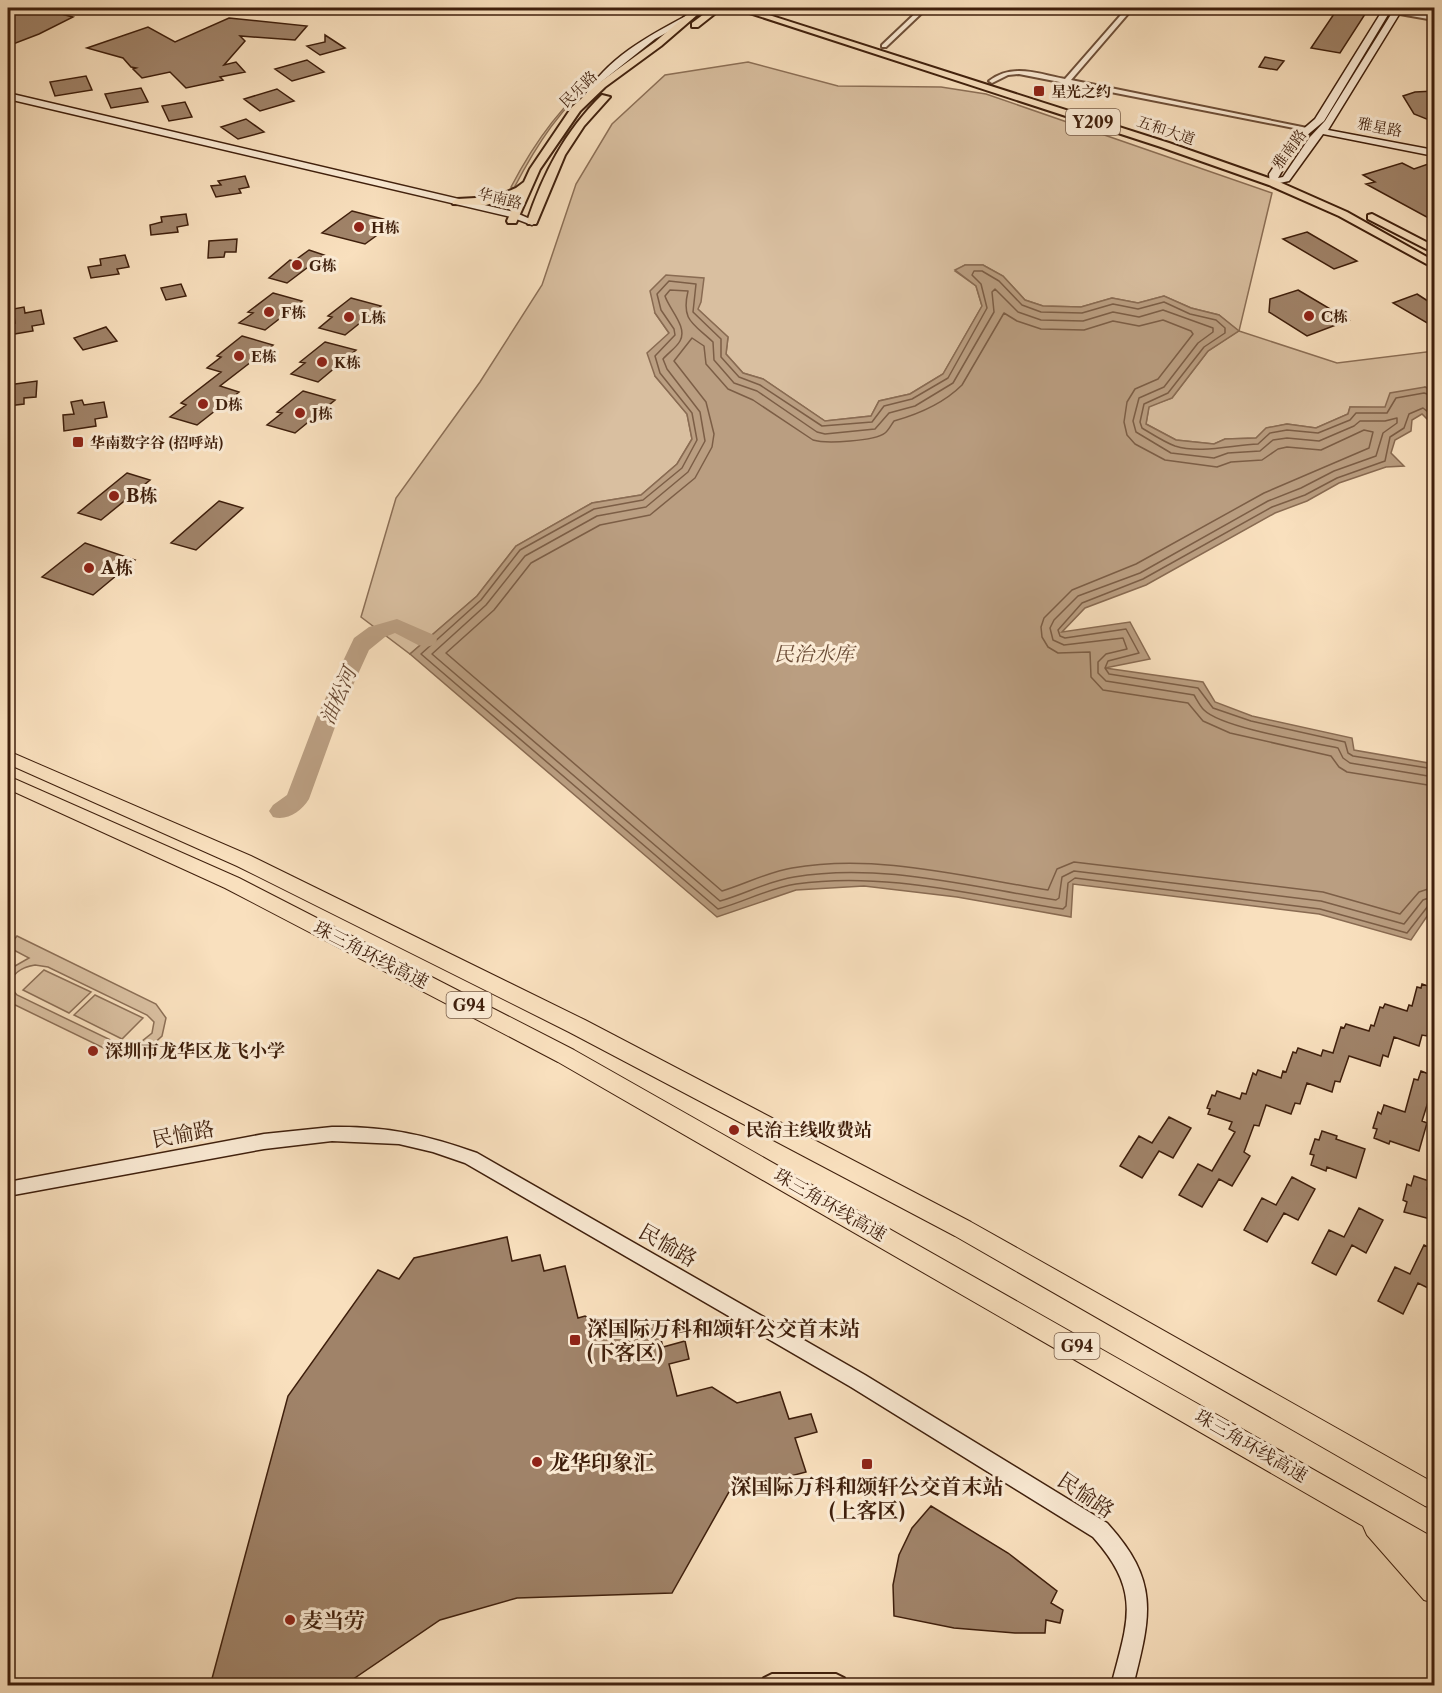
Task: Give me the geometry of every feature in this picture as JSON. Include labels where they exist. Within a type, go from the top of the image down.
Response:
[{"type":"highway","name":"珠三角环线高速","points":[[8,757],[244,861],[577,1026],[963,1229],[1434,1497]]},
{"type":"highway","name":"珠三角环线高速","points":[[8,782],[215,876],[576,1062],[1347,1500],[1434,1552]]},
{"type":"highway","points":[[1347,1500],[1400,1550],[1434,1590]]},
{"type":"main road","name":"民乐路","points":[[532,222],[549,177],[582,120],[700,8]]},
{"type":"main road","name":"民乐路","points":[[513,218],[529,183],[559,131],[588,97],[693,16],[717,8]]},
{"type":"main road","name":"五和大道","points":[[739,8],[1273,179],[1286,179],[1357,209],[1434,250]]},
{"type":"main road","name":"五和大道","points":[[764,8],[992,81],[1273,179],[1343,214],[1434,265]]},
{"type":"main road","points":[[693,16],[744,14],[773,18]]},
{"type":"main road","points":[[457,202],[482,203],[500,200],[517,193],[529,183]]},
{"type":"main road","points":[[772,1686],[836,1686]]},
{"type":"street","points":[[884,46],[924,8]]},
{"type":"street","points":[[1066,82],[1130,8]]},
{"type":"street","points":[[1394,9],[1434,18]]},
{"type":"street","name":"雅南路","points":[[1273,179],[1296,140],[1319,121],[1394,9]]},
{"type":"street","name":"雅南路","points":[[1286,179],[1313,139],[1329,123],[1394,9]]},
{"type":"street","points":[[992,81],[1007,73],[1016,72],[1309,129]]},
{"type":"street","name":"华南路","points":[[8,96],[457,202],[513,218]]},
{"type":"street","name":"华南路","points":[[8,103],[532,222]]},
{"type":"street","name":"雅星路","points":[[1321,131],[1434,153]]},
{"type":"street","name":"民愉路","points":[[8,1189],[286,1137],[327,1132],[359,1132],[406,1137],[451,1149],[471,1158],[858,1381],[1100,1530],[1120,1552],[1134,1578],[1137,1593],[1138,1622],[1122,1686]]},
{"type":"shaded area","points":[[748,62],[838,86],[941,87],[986,94],[1272,193],[1239,331],[1337,363],[1434,351],[1434,391],[1425,387],[1385,408],[1350,407],[1348,414],[1316,428],[1287,424],[1267,428],[1256,438],[1225,439],[1214,444],[1176,440],[1146,424],[1149,406],[1172,398],[1208,351],[1238,331],[1219,315],[1191,308],[1164,296],[1138,303],[1112,298],[1081,307],[1043,306],[1025,300],[1003,276],[983,265],[965,265],[955,271],[976,286],[982,306],[943,374],[910,394],[879,401],[871,416],[825,421],[763,379],[743,373],[726,354],[728,337],[697,309],[655,313],[669,333],[655,376],[687,414],[692,439],[677,464],[641,495],[592,503],[516,546],[477,596],[410,654],[361,617],[396,498],[480,382],[542,285],[576,184],[612,124],[665,75]]},
{"type":"shaded area","points":[[598,76],[600,77],[574,100],[551,127],[514,188],[511,187],[548,127],[571,100]]},
{"type":"shaded area","points":[[17,936],[156,1004],[166,1018],[162,1036],[149,1048],[139,1053],[118,1055],[9,1002],[8,970],[29,958],[8,947]],"holes":[[[35,965],[48,967],[147,1015],[154,1022],[152,1033],[137,1045],[123,1046],[17,995],[11,988],[13,978],[22,969]]]},
{"type":"shaded area","points":[[44,970],[91,992],[69,1013],[23,990]]},
{"type":"shaded area","points":[[95,995],[143,1018],[122,1039],[74,1015]]},
{"type":"water","name":"民治水库","points":[[965,265],[983,265],[1003,276],[1025,300],[1043,306],[1081,307],[1112,298],[1138,303],[1164,296],[1191,308],[1219,315],[1239,331],[1208,351],[1172,398],[1149,407],[1146,424],[1176,440],[1214,444],[1225,439],[1256,438],[1266,428],[1287,424],[1316,428],[1348,414],[1350,407],[1385,407],[1390,393],[1425,387],[1434,391],[1434,426],[1422,414],[1412,420],[1411,431],[1395,440],[1391,453],[1404,466],[1386,467],[1339,483],[1307,501],[1275,513],[1146,585],[1085,608],[1062,632],[1130,622],[1150,659],[1105,668],[1203,682],[1215,702],[1252,716],[1352,738],[1354,750],[1434,764],[1434,906],[1411,940],[1319,914],[1073,884],[1071,917],[957,897],[864,886],[796,890],[717,917],[410,654],[477,596],[516,546],[592,503],[641,495],[677,464],[692,439],[687,414],[655,376],[647,353],[669,333],[655,313],[650,291],[666,275],[704,278],[698,309],[728,337],[726,354],[743,373],[763,379],[825,421],[871,416],[879,401],[910,394],[943,374],[982,306],[976,286],[955,270]]},
{"type":"building","points":[[29,8],[38,8],[73,17],[8,46],[8,17]]},
{"type":"building","points":[[1338,8],[1369,8],[1340,53],[1311,48]]},
{"type":"building","points":[[229,18],[307,26],[295,40],[240,36],[245,41],[224,65],[236,62],[245,72],[220,77],[223,80],[186,88],[170,72],[142,78],[133,69],[136,68],[131,67],[123,58],[87,48],[148,27],[175,42]]},
{"type":"building","points":[[325,35],[345,48],[320,55],[307,46],[325,42]]},
{"type":"building","points":[[1265,57],[1284,61],[1277,70],[1259,67]]},
{"type":"building","points":[[307,60],[324,72],[292,81],[275,69]]},
{"type":"building","points":[[86,76],[92,90],[55,96],[50,82]]},
{"type":"building","points":[[141,88],[148,102],[111,108],[105,94]]},
{"type":"building","points":[[277,89],[294,101],[260,111],[244,99]]},
{"type":"building","points":[[1434,91],[1434,122],[1414,114],[1403,96],[1415,92]]},
{"type":"building","points":[[185,102],[192,117],[169,121],[162,106]]},
{"type":"building","points":[[246,119],[264,132],[238,139],[221,127]]},
{"type":"building","points":[[1402,163],[1414,169],[1428,164],[1434,168],[1434,221],[1366,184],[1375,182],[1363,175]]},
{"type":"building","points":[[245,176],[249,187],[239,189],[241,193],[216,197],[211,186],[221,185],[218,181]]},
{"type":"building","name":"H栋","points":[[352,211],[395,222],[365,244],[322,233]]},
{"type":"building","points":[[186,214],[188,225],[177,227],[178,232],[151,235],[150,225],[162,222],[161,217]]},
{"type":"building","points":[[1307,232],[1357,261],[1334,269],[1283,239]]},
{"type":"building","points":[[237,239],[236,252],[225,252],[224,257],[208,258],[209,241]]},
{"type":"building","name":"G栋","points":[[309,250],[324,255],[287,283],[269,278],[290,260],[294,261]]},
{"type":"building","points":[[125,255],[129,267],[117,269],[119,274],[91,278],[88,267],[101,265],[100,259]]},
{"type":"building","points":[[181,284],[186,296],[166,300],[161,288]]},
{"type":"building","name":"C栋","points":[[1298,290],[1349,320],[1307,336],[1269,312],[1270,299]]},
{"type":"building","name":"F栋","points":[[273,293],[302,301],[265,330],[239,323],[253,313],[248,312]]},
{"type":"building","points":[[1417,294],[1434,305],[1434,327],[1393,303]]},
{"type":"building","name":"L栋","points":[[351,298],[381,306],[345,335],[319,328],[332,317],[328,316]]},
{"type":"building","points":[[24,307],[25,313],[41,310],[44,324],[32,326],[33,331],[8,335],[8,324],[15,323],[13,309]]},
{"type":"building","points":[[106,327],[117,341],[83,350],[74,338]]},
{"type":"building","points":[[242,336],[273,345],[220,386],[239,392],[197,425],[170,417],[186,405],[181,403],[221,372],[207,368],[221,357],[217,356]]},
{"type":"building","name":"K栋","points":[[325,342],[356,350],[318,382],[291,374],[305,363],[300,362]]},
{"type":"building","points":[[37,381],[36,397],[24,398],[24,404],[8,406],[8,385]]},
{"type":"building","name":"J栋","points":[[303,391],[335,400],[295,433],[267,425],[282,413],[277,412]]},
{"type":"building","points":[[82,400],[84,405],[104,402],[107,417],[95,419],[96,426],[64,431],[63,415],[74,414],[71,402]]},
{"type":"building","name":"B栋","points":[[127,473],[150,480],[101,520],[78,513]]},
{"type":"building","points":[[219,501],[243,508],[196,550],[171,543]]},
{"type":"building","name":"A栋","points":[[85,543],[135,560],[93,595],[42,577]]},
{"type":"building","points":[[1422,984],[1434,988],[1434,1011],[1427,1036],[1422,1035],[1419,1046],[1394,1037],[1388,1057],[1383,1055],[1380,1066],[1349,1056],[1340,1082],[1335,1081],[1332,1092],[1307,1083],[1300,1104],[1295,1103],[1291,1114],[1266,1105],[1259,1126],[1254,1125],[1244,1152],[1250,1156],[1232,1186],[1219,1179],[1202,1207],[1179,1195],[1198,1164],[1212,1171],[1235,1132],[1229,1129],[1232,1122],[1208,1114],[1210,1109],[1207,1108],[1212,1095],[1215,1096],[1217,1091],[1240,1099],[1242,1093],[1246,1094],[1253,1073],[1256,1075],[1258,1070],[1281,1078],[1283,1071],[1286,1072],[1293,1052],[1296,1053],[1298,1048],[1321,1056],[1323,1050],[1333,1053],[1341,1027],[1344,1028],[1346,1024],[1369,1031],[1371,1025],[1374,1026],[1380,1007],[1383,1008],[1385,1004],[1407,1011],[1409,1005],[1412,1006],[1417,987],[1421,988]]},
{"type":"building","points":[[1421,1071],[1434,1076],[1434,1104],[1428,1102],[1422,1121],[1427,1123],[1419,1151],[1374,1138],[1377,1129],[1373,1128],[1378,1112],[1381,1114],[1384,1105],[1405,1112],[1414,1079],[1418,1080]]},
{"type":"building","points":[[1169,1117],[1191,1128],[1173,1158],[1159,1151],[1142,1178],[1120,1166],[1139,1136],[1152,1143]]},
{"type":"building","points":[[1322,1131],[1337,1136],[1336,1139],[1365,1149],[1356,1178],[1327,1167],[1326,1171],[1311,1165],[1314,1155],[1310,1154],[1315,1139],[1319,1140]]},
{"type":"building","points":[[1414,1176],[1429,1181],[1427,1189],[1434,1192],[1434,1220],[1404,1212],[1407,1202],[1403,1200],[1407,1184],[1411,1186]]},
{"type":"building","points":[[1292,1177],[1315,1189],[1298,1220],[1284,1213],[1267,1242],[1244,1230],[1262,1198],[1276,1205]]},
{"type":"building","points":[[1359,1208],[1383,1220],[1366,1253],[1352,1245],[1336,1275],[1312,1263],[1329,1230],[1344,1237]]},
{"type":"building","name":"龙华印象汇","points":[[507,1237],[512,1261],[540,1255],[544,1271],[565,1266],[578,1318],[585,1316],[613,1331],[656,1321],[663,1347],[685,1341],[689,1359],[669,1364],[677,1396],[712,1387],[737,1403],[780,1392],[789,1419],[811,1414],[817,1432],[795,1438],[806,1472],[729,1492],[672,1593],[517,1598],[440,1620],[343,1686],[210,1686],[288,1396],[378,1270],[399,1279],[414,1258]]},
{"type":"building","points":[[1424,1245],[1434,1250],[1434,1291],[1418,1283],[1403,1314],[1378,1301],[1395,1267],[1410,1274]]},
{"type":"building","points":[[931,1506],[1008,1553],[1057,1591],[1051,1603],[1063,1610],[1060,1623],[1046,1620],[1045,1633],[1015,1633],[954,1628],[894,1616],[893,1585],[899,1555],[912,1528]]},
{"type":"waterway","name":"油松河","points":[[281,811],[297,799],[328,716],[362,643],[377,632],[397,626],[426,640]]},
{"type":"place","name":"星光之约","points":[[1039,91]]},
{"type":"place","name":"H栋","points":[[359,227]]},
{"type":"place","name":"G栋","points":[[297,265]]},
{"type":"place","name":"F栋","points":[[269,312]]},
{"type":"place","name":"C栋","points":[[1309,316]]},
{"type":"place","name":"L栋","points":[[349,317]]},
{"type":"place","name":"E栋","points":[[239,356]]},
{"type":"place","name":"K栋","points":[[322,362]]},
{"type":"place","name":"D栋","points":[[203,404]]},
{"type":"place","name":"J栋","points":[[300,413]]},
{"type":"place","name":"华南数字谷 (招呼站)","points":[[78,442]]},
{"type":"place","name":"B栋","points":[[114,496]]},
{"type":"place","name":"A栋","points":[[89,568]]},
{"type":"place","name":"深圳市龙华区龙飞小学","points":[[93,1051]]},
{"type":"place","name":"民治主线收费站","points":[[734,1130]]},
{"type":"place","name":"深国际万科和颂轩公交首末站 (下客区)","points":[[575,1340]]},
{"type":"place","name":"龙华印象汇","points":[[537,1462]]},
{"type":"place","name":"深国际万科和颂轩公交首末站 (上客区)","points":[[867,1464]]},
{"type":"place","name":"麦当劳","points":[[290,1620]]}]
